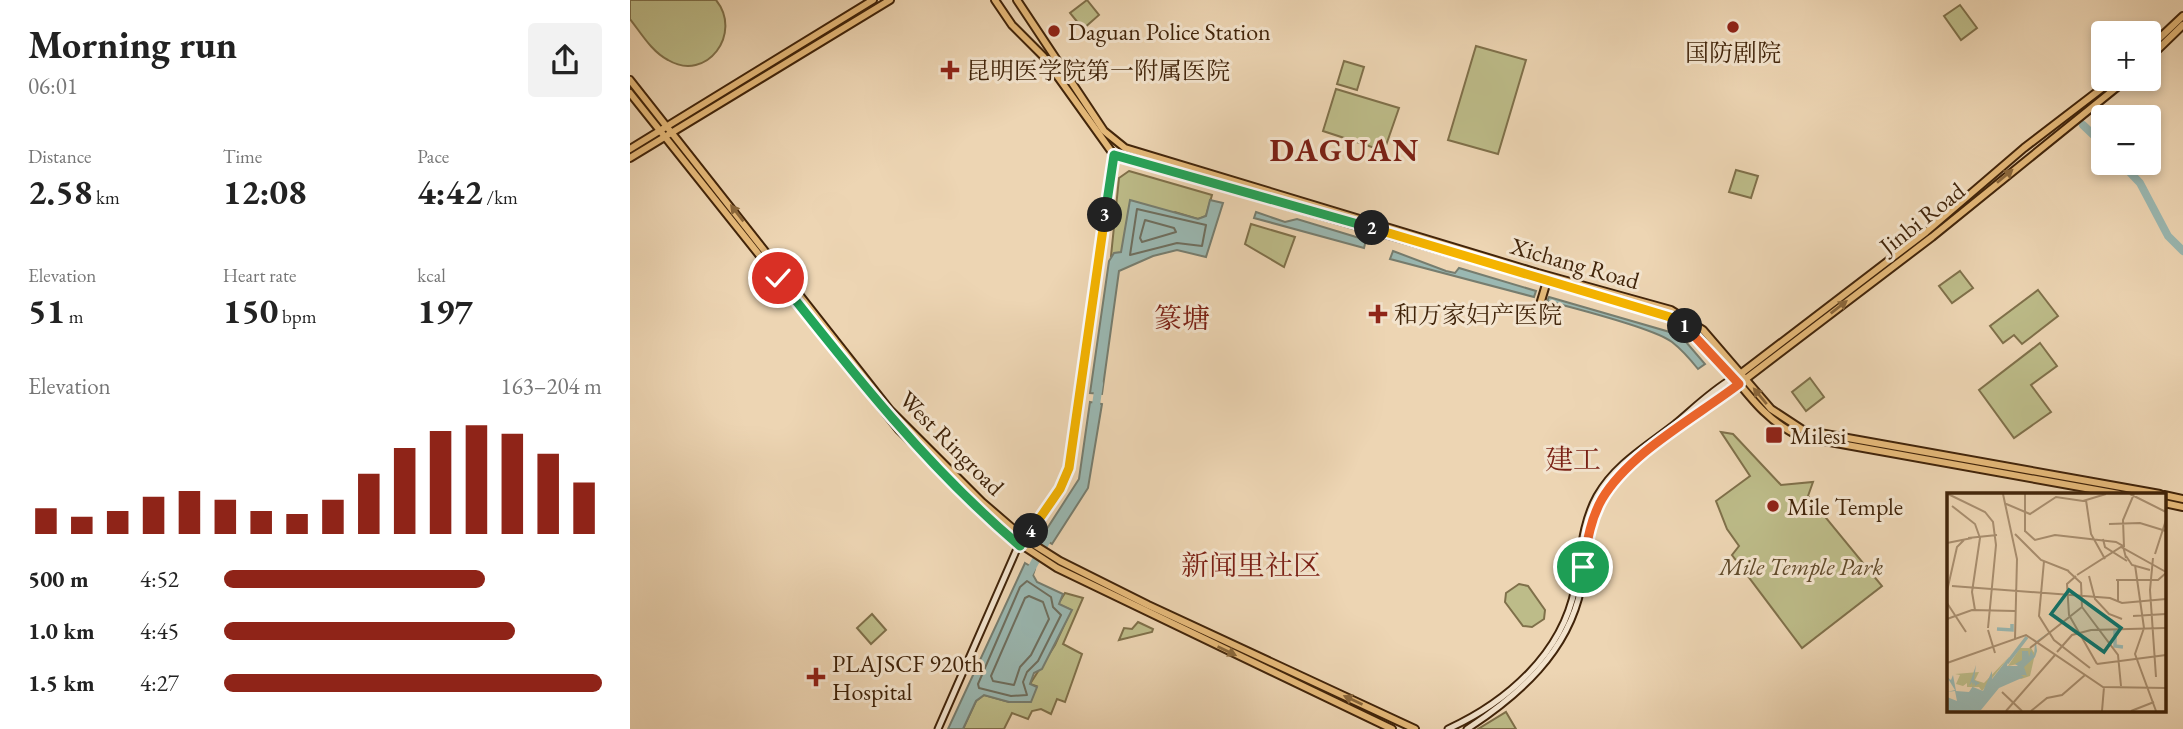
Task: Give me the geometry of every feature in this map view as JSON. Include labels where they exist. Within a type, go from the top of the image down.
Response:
[{"type":"main road","points":[[670,129],[873,0]]},
{"type":"main road","points":[[630,149],[670,129],[890,0]]},
{"type":"main road","points":[[938,729],[1020,546],[1055,498],[1069,468],[1114,155],[1043,56],[1012,25],[995,0]]},
{"type":"main road","name":"Xichang Road","points":[[1017,0],[1087,106],[1118,144],[1199,173],[1671,310],[1703,330],[1771,409],[1803,430],[2151,493]]},
{"type":"main road","points":[[2161,37],[2183,16]]},
{"type":"main road","points":[[2161,46],[2183,25]]},
{"type":"main road","name":"West Ringroad","points":[[630,80],[890,410],[982,502],[1025,539],[1046,553],[1148,605],[1415,729]]},
{"type":"main road","points":[[2036,150],[2033,148],[2098,91]]},
{"type":"main road","name":"Jinbi Road","points":[[1739,384],[1744,376],[1926,232],[2024,148],[2098,91]]},
{"type":"main road","name":"Jinbi Road","points":[[1733,378],[1744,376],[1932,237],[2112,91]]},
{"type":"main road","name":"West Ringroad","points":[[630,93],[893,423],[1020,546],[1042,560],[1392,729]]},
{"type":"main road","points":[[630,158],[662,133]]},
{"type":"main road","name":"Xichang Road","points":[[1114,155],[1681,322],[1699,338],[1777,425],[1802,437],[2108,493]]},
{"type":"main road","points":[[1538,310],[1547,281]]},
{"type":"main road","points":[[1448,729],[1518,684],[1555,642],[1573,595],[1585,524],[1604,485],[1631,458],[1733,378]]},
{"type":"main road","points":[[1467,729],[1522,687],[1541,668],[1560,640],[1579,597],[1591,526],[1609,489],[1635,462],[1739,384]]},
{"type":"main road","name":"Xichang Road","points":[[2165,496],[2183,499]]},
{"type":"main road","points":[[2165,503],[2183,507]]},
{"type":"green space","points":[[630,0],[716,0],[723,13],[723,40],[717,51],[696,65],[682,65],[668,60],[652,47],[630,19]]},
{"type":"green space","points":[[1087,0],[1099,15],[1083,29],[1070,13]]},
{"type":"green space","points":[[1960,5],[1977,28],[1961,40],[1944,16]]},
{"type":"green space","points":[[1476,46],[1526,60],[1498,154],[1448,140]]},
{"type":"green space","points":[[1344,61],[1364,67],[1357,90],[1337,84]]},
{"type":"green space","points":[[1336,89],[1399,108],[1384,151],[1323,131]]},
{"type":"green space","points":[[1736,170],[1758,176],[1751,198],[1729,192]]},
{"type":"green space","points":[[1129,171],[1212,195],[1206,216],[1198,219],[1175,212],[1121,253],[1111,256],[1119,178]]},
{"type":"green space","points":[[1251,224],[1295,237],[1284,267],[1245,244]]},
{"type":"green space","points":[[1960,271],[1973,288],[1952,303],[1939,286]]},
{"type":"green space","points":[[2038,290],[2058,316],[2022,344],[2014,335],[2003,343],[1990,326]]},
{"type":"green space","points":[[2040,343],[2057,366],[2031,385],[2051,412],[2014,438],[1979,390]]},
{"type":"green space","points":[[1810,378],[1824,397],[1806,411],[1792,392]]},
{"type":"green space","name":"Mile Temple Park","points":[[1721,432],[1733,434],[1781,485],[1813,482],[1808,496],[1882,586],[1802,648],[1732,555],[1739,546],[1727,529],[1716,501],[1750,476]]},
{"type":"green space","points":[[1519,584],[1528,586],[1545,610],[1544,619],[1532,627],[1523,626],[1505,602],[1506,593]]},
{"type":"green space","points":[[1065,593],[1083,598],[1063,644],[1082,654],[1065,702],[1057,699],[1051,714],[1041,709],[1032,711],[1028,719],[1012,713],[1004,729],[963,729],[976,701],[984,695],[1009,702],[1036,686],[1030,684],[1055,645],[1071,610],[1058,604]]},
{"type":"green space","points":[[872,614],[886,630],[871,644],[857,628]]},
{"type":"green space","points":[[1138,622],[1153,629],[1152,632],[1119,640],[1124,628],[1132,629]]},
{"type":"green space","points":[[1506,712],[1516,729],[1478,729]]},
{"type":"water","points":[[1130,200],[1198,219],[1206,216],[1210,200],[1223,203],[1206,257],[1177,250],[1153,256],[1119,271],[1102,394],[1090,393],[1109,261],[1114,253],[1121,252]]},
{"type":"water","points":[[1256,212],[1285,222],[1297,219],[1366,240],[1364,248],[1254,218]]},
{"type":"water","points":[[1393,251],[1446,271],[1455,273],[1459,268],[1536,291],[1534,297],[1390,259]]},
{"type":"water","points":[[1549,297],[1680,335],[1705,364],[1698,369],[1679,348],[1663,337],[1613,319],[1547,301]]},
{"type":"water","points":[[1090,402],[1102,404],[1088,488],[1052,544],[1041,538],[1079,479]]},
{"type":"water","points":[[1025,563],[1035,569],[1033,575],[1037,582],[1063,594],[1059,604],[1072,610],[1042,669],[1034,673],[1030,684],[1037,687],[1031,702],[1009,702],[984,695],[976,701],[963,729],[948,729]]},
{"type":"waterway","points":[[2083,125],[2091,133]]},
{"type":"waterway","points":[[2132,175],[2140,183],[2168,236],[2183,251]]},
{"type":"waterway","points":[[1095,412],[1099,384]]},
{"type":"waterway","points":[[1028,575],[1050,534]]},
{"type":"place","name":"国防剧院","points":[[1733,27]]},
{"type":"place","name":"Daguan Police Station","points":[[1054,31]]},
{"type":"place","name":"昆明医学院第一附属医院","points":[[950,70]]},
{"type":"place","name":"和万家妇产医院","points":[[1378,314]]},
{"type":"place","name":"Milesi","points":[[1774,435]]},
{"type":"place","name":"Mile Temple","points":[[1773,506]]},
{"type":"place","name":"PLAJSCF 920th Hospital","points":[[816,677]]},
{"type":"district","name":"DAGUAN","points":[[1345,150]]},
{"type":"district","name":"篆塘","points":[[1182,318]]},
{"type":"district","name":"建工","points":[[1573,459]]},
{"type":"district","name":"新闻里社区","points":[[1251,565]]},
{"type":"route","points":[[778,278],[900,430],[1020,546],[1044,515],[1069,468],[1114,155],[1670,317],[1681,322],[1699,338],[1739,384],[1647,453],[1616,480],[1594,516],[1583,567]]}]
